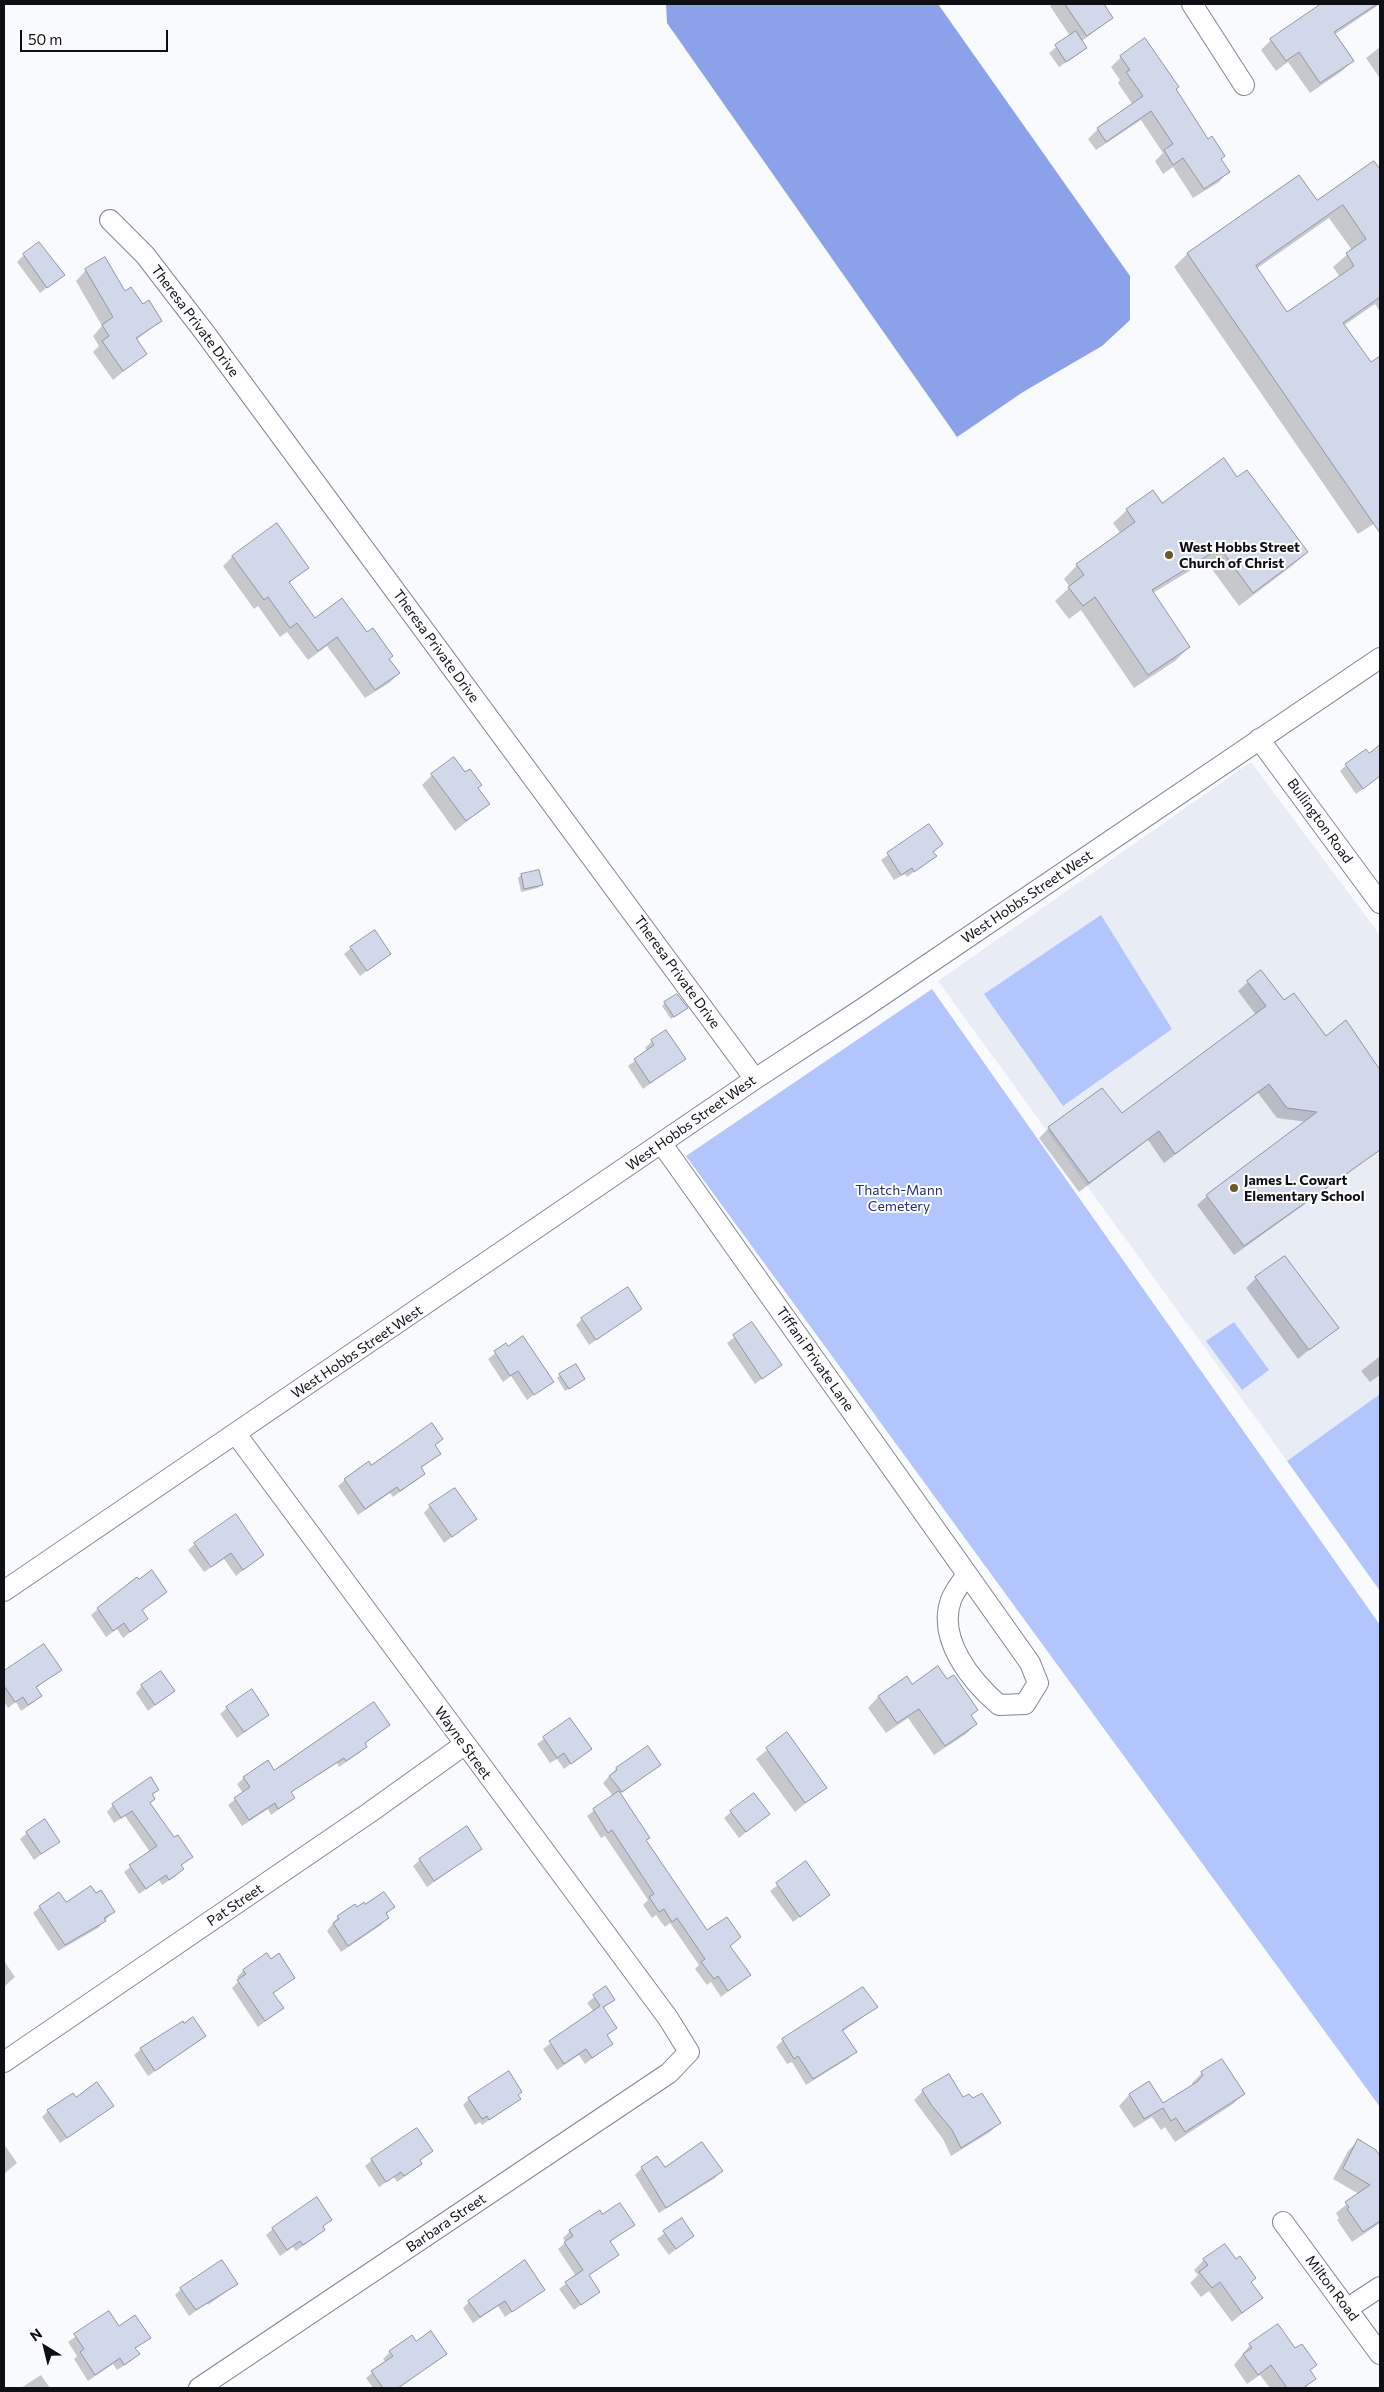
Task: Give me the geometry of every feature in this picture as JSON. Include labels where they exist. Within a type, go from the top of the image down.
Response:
[{"type":"street","points":[[1199,6],[1244,85]]},
{"type":"street","name":"Theresa Private Drive","points":[[110,220],[145,255],[205,333],[755,1079]]},
{"type":"street","name":"West Hobbs Street West","points":[[4,1591],[755,1079],[862,1009],[1380,658]]},
{"type":"street","name":"Bullington Road","points":[[1259,739],[1380,903]]},
{"type":"street","name":"Tiffani Private Lane","points":[[662,1144],[967,1574],[1030,1663],[1038,1683],[1025,1704],[999,1705],[979,1687],[954,1647],[948,1624],[951,1600],[967,1574]]},
{"type":"street","name":"Wayne Street","points":[[236,1434],[464,1745],[668,2018],[689,2052]]},
{"type":"street","name":"Pat Street","points":[[4,2062],[369,1813],[464,1745]]},
{"type":"street","name":"Barbara Street","points":[[199,2388],[669,2073],[689,2052]]},
{"type":"street","name":"Milton Road","points":[[1283,2222],[1380,2354]]},
{"type":"street","points":[[1348,2308],[1380,2287]]},
{"type":"shaded area","points":[[666,4],[938,4],[1130,276],[1130,320],[1102,346],[1023,392],[957,437],[667,23]]},
{"type":"shaded area","name":"James L. Cowart Elementary School","points":[[1251,762],[1380,935],[1380,1394],[1287,1461],[938,981]]},
{"type":"green space","points":[[1101,915],[1172,1029],[1063,1106],[984,994]]},
{"type":"green space","name":"Thatch-Mann Cemetery","points":[[932,989],[1380,1625],[1380,2107],[686,1156]]},
{"type":"green space","points":[[1234,1322],[1269,1370],[1242,1390],[1206,1341]]},
{"type":"green space","points":[[1380,1394],[1380,1591],[1287,1461]]},
{"type":"building","points":[[1065,4],[1104,4],[1113,18],[1087,36]]},
{"type":"building","points":[[1321,4],[1377,4],[1334,32],[1354,61],[1320,83],[1299,52],[1286,61],[1270,39]]},
{"type":"building","points":[[1076,31],[1087,48],[1066,62],[1055,45]]},
{"type":"building","points":[[1145,38],[1179,87],[1176,89],[1208,139],[1212,136],[1225,156],[1221,159],[1230,172],[1204,189],[1183,158],[1173,165],[1164,150],[1173,144],[1151,111],[1106,142],[1097,128],[1143,96],[1126,72],[1130,70],[1120,56]]},
{"type":"building","points":[[1374,161],[1380,169],[1380,297],[1343,323],[1371,362],[1380,356],[1380,533],[1187,253],[1299,175],[1317,200]],"holes":[[[1343,205],[1366,239],[1346,253],[1354,266],[1287,312],[1256,266]]]},
{"type":"building","points":[[39,242],[65,275],[47,288],[23,254]]},
{"type":"building","points":[[105,257],[125,291],[131,287],[143,304],[149,300],[162,321],[136,338],[147,354],[123,371],[102,341],[109,336],[102,325],[113,317],[85,269]]},
{"type":"building","points":[[1224,458],[1237,477],[1247,470],[1308,552],[1253,593],[1220,548],[1152,590],[1190,647],[1148,675],[1095,597],[1083,606],[1068,587],[1084,575],[1076,564],[1135,522],[1126,509],[1153,490],[1162,503]]},
{"type":"building","points":[[277,523],[309,568],[289,582],[315,618],[342,598],[367,632],[373,628],[393,656],[389,659],[400,673],[375,690],[337,637],[318,651],[297,623],[290,628],[268,597],[264,600],[232,556]]},
{"type":"building","points":[[1380,745],[1380,776],[1363,789],[1345,764],[1366,749],[1369,753]]},
{"type":"building","points":[[454,757],[465,772],[470,769],[482,785],[478,788],[490,804],[466,821],[431,774]]},
{"type":"building","points":[[929,824],[943,844],[933,852],[937,856],[914,872],[912,868],[901,875],[887,853]]},
{"type":"building","points":[[539,870],[543,885],[524,889],[521,874]]},
{"type":"building","points":[[375,930],[391,954],[367,971],[350,947]]},
{"type":"building","name":"James L. Cowart Elementary School","points":[[1261,970],[1284,1000],[1294,993],[1326,1036],[1346,1020],[1380,1070],[1380,1150],[1244,1246],[1206,1195],[1317,1112],[1287,1108],[1269,1084],[1175,1154],[1159,1131],[1089,1183],[1048,1127],[1102,1088],[1122,1113],[1266,1006],[1247,981]]},
{"type":"building","points":[[677,994],[688,1008],[674,1017],[664,1002]]},
{"type":"building","points":[[666,1030],[686,1059],[650,1083],[634,1059],[654,1045],[651,1040]]},
{"type":"building","points":[[1285,1256],[1339,1328],[1309,1350],[1255,1277]]},
{"type":"building","points":[[628,1287],[642,1309],[596,1340],[581,1318]]},
{"type":"building","points":[[752,1322],[782,1365],[762,1379],[733,1335]]},
{"type":"building","points":[[523,1336],[554,1382],[534,1395],[518,1371],[510,1376],[494,1351],[506,1343],[508,1346]]},
{"type":"building","points":[[576,1364],[585,1379],[569,1389],[559,1374]]},
{"type":"building","points":[[432,1423],[443,1439],[435,1445],[441,1454],[421,1467],[425,1474],[400,1491],[397,1487],[365,1509],[344,1479],[369,1461],[371,1465]]},
{"type":"building","points":[[455,1488],[477,1519],[452,1537],[429,1505]]},
{"type":"building","points":[[236,1514],[264,1555],[243,1570],[231,1553],[211,1567],[194,1543]]},
{"type":"building","points":[[152,1570],[167,1592],[142,1610],[148,1619],[130,1632],[124,1623],[113,1631],[97,1608],[137,1577],[139,1579]]},
{"type":"building","points":[[44,1644],[62,1670],[36,1687],[42,1696],[28,1705],[23,1697],[15,1702],[4,1686],[4,1671]]},
{"type":"building","points":[[938,1666],[947,1679],[954,1675],[978,1710],[971,1715],[977,1724],[945,1746],[919,1709],[897,1723],[878,1696],[907,1676],[912,1684]]},
{"type":"building","points":[[161,1671],[175,1691],[155,1705],[141,1685]]},
{"type":"building","points":[[252,1689],[269,1715],[244,1732],[226,1707]]},
{"type":"building","points":[[374,1702],[390,1725],[365,1743],[367,1747],[346,1761],[344,1758],[291,1792],[295,1798],[278,1809],[275,1803],[249,1820],[234,1798],[250,1787],[243,1777],[268,1760],[274,1770]]},
{"type":"building","points":[[570,1718],[592,1749],[571,1764],[564,1753],[557,1758],[543,1737]]},
{"type":"building","points":[[787,1732],[827,1788],[805,1803],[766,1748]]},
{"type":"building","points":[[648,1746],[661,1765],[622,1792],[609,1776],[617,1770],[616,1768]]},
{"type":"building","points":[[151,1777],[159,1790],[152,1794],[155,1799],[150,1803],[174,1837],[178,1835],[193,1857],[181,1865],[184,1869],[169,1880],[166,1875],[146,1889],[129,1865],[157,1846],[132,1811],[121,1818],[112,1804]]},
{"type":"building","points":[[619,1791],[650,1838],[646,1840],[707,1930],[727,1917],[741,1937],[730,1946],[751,1975],[728,1991],[718,1976],[714,1979],[701,1962],[705,1959],[677,1918],[672,1922],[664,1909],[659,1912],[649,1897],[654,1894],[612,1830],[608,1833],[593,1809]]},
{"type":"building","points":[[754,1793],[770,1814],[746,1832],[730,1811]]},
{"type":"building","points":[[45,1819],[60,1842],[41,1854],[26,1832]]},
{"type":"building","points":[[467,1826],[482,1849],[434,1881],[419,1859]]},
{"type":"building","points":[[806,1861],[830,1895],[800,1917],[776,1883]]},
{"type":"building","points":[[91,1886],[96,1893],[101,1890],[115,1912],[104,1918],[106,1921],[65,1945],[39,1906],[59,1892],[66,1902]]},
{"type":"building","points":[[384,1892],[395,1907],[386,1913],[389,1918],[348,1946],[333,1923],[339,1919],[337,1916],[355,1904],[357,1907],[364,1902],[365,1904]]},
{"type":"building","points":[[267,1953],[271,1959],[279,1953],[295,1978],[273,1993],[284,2008],[265,2021],[237,1980],[246,1974],[243,1970]]},
{"type":"building","points":[[606,1986],[615,2000],[603,2007],[617,2028],[607,2035],[613,2044],[592,2058],[586,2049],[564,2064],[549,2041],[600,2006],[593,1995]]},
{"type":"building","points":[[863,1987],[878,2007],[842,2030],[857,2052],[813,2079],[798,2056],[794,2059],[782,2039]]},
{"type":"building","points":[[193,2017],[206,2036],[155,2071],[140,2048],[183,2021],[184,2023]]},
{"type":"building","points":[[1222,2059],[1245,2094],[1185,2132],[1176,2118],[1171,2121],[1163,2108],[1144,2119],[1129,2094],[1149,2081],[1163,2103],[1197,2082],[1203,2075],[1201,2072]]},
{"type":"building","points":[[509,2071],[522,2092],[518,2095],[521,2099],[489,2120],[487,2116],[482,2119],[468,2098]]},
{"type":"building","points":[[949,2074],[963,2097],[969,2094],[973,2098],[982,2093],[1001,2123],[961,2148],[952,2130],[932,2106],[922,2090]]},
{"type":"building","points":[[97,2082],[114,2106],[67,2138],[47,2110],[73,2093],[76,2097]]},
{"type":"building","points":[[417,2128],[433,2151],[420,2160],[422,2164],[404,2176],[401,2172],[386,2182],[371,2159]]},
{"type":"building","points":[[1358,2139],[1376,2150],[1380,2156],[1380,2221],[1363,2232],[1347,2209],[1349,2207],[1345,2202],[1370,2185],[1343,2169]]},
{"type":"building","points":[[702,2142],[723,2171],[666,2208],[641,2167],[657,2156],[665,2167]]},
{"type":"building","points":[[317,2197],[332,2220],[323,2226],[325,2230],[303,2245],[300,2241],[287,2250],[272,2228]]},
{"type":"building","points":[[620,2203],[635,2225],[610,2241],[619,2255],[589,2275],[600,2292],[581,2305],[565,2282],[583,2270],[564,2242],[573,2236],[569,2230],[600,2210],[602,2214]]},
{"type":"building","points":[[682,2218],[694,2236],[676,2249],[663,2231]]},
{"type":"building","points":[[1225,2244],[1236,2259],[1240,2256],[1256,2278],[1251,2282],[1263,2298],[1242,2313],[1220,2282],[1212,2288],[1199,2272],[1208,2265],[1203,2259]]},
{"type":"building","points":[[222,2260],[238,2284],[196,2310],[180,2288]]},
{"type":"building","points":[[525,2260],[545,2290],[512,2312],[505,2301],[480,2317],[468,2301]]},
{"type":"building","points":[[109,2311],[119,2326],[135,2315],[151,2338],[135,2348],[140,2354],[124,2365],[120,2358],[95,2375],[80,2352],[84,2349],[74,2334]]},
{"type":"building","points":[[1278,2324],[1295,2348],[1302,2344],[1317,2365],[1310,2370],[1316,2379],[1303,2388],[1287,2388],[1271,2365],[1258,2375],[1243,2354],[1252,2348],[1249,2344]]},
{"type":"building","points":[[431,2331],[447,2354],[398,2388],[383,2388],[371,2371],[393,2356],[389,2351],[412,2335],[416,2341]]},
{"type":"place","name":"West Hobbs Street Church of Christ","points":[[1169,555]]},
{"type":"place","name":"James L. Cowart Elementary School","points":[[1234,1188]]}]
